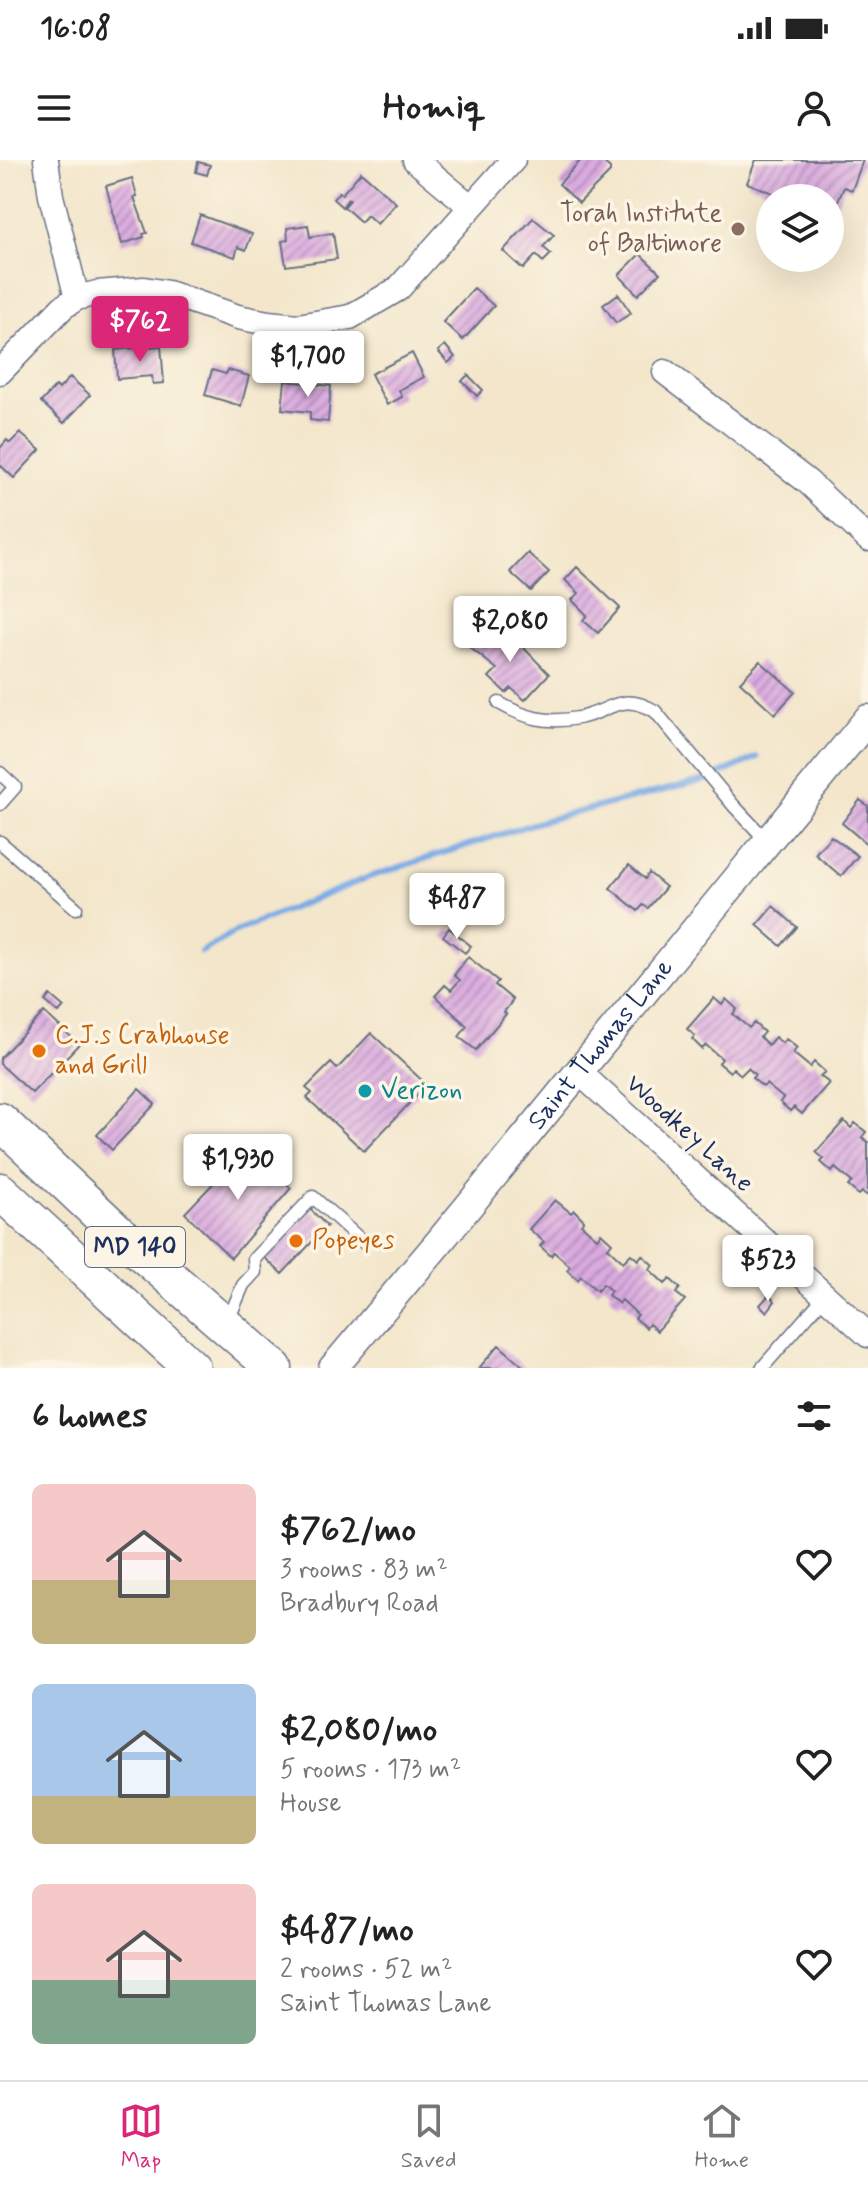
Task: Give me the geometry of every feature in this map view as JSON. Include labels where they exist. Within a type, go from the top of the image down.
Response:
[{"type":"main road","name":"MD 140","points":[[0,1121],[121,1235],[274,1368]]},
{"type":"main road","name":"MD 140","points":[[0,1191],[192,1368]]},
{"type":"street","points":[[46,160],[51,196],[77,298]]},
{"type":"street","points":[[415,160],[471,207]]},
{"type":"street","points":[[0,372],[48,319],[77,298],[97,293],[144,289],[168,293],[238,317],[298,326],[350,317],[398,289],[513,160]]},
{"type":"street","points":[[665,372],[808,482],[868,539]]},
{"type":"street","name":"Saint Thomas Lane","points":[[333,1368],[868,719]]},
{"type":"street","name":"Woodkey Lane","points":[[579,1072],[868,1335]]},
{"type":"lane","points":[[499,703],[524,717],[548,720],[579,718],[610,706],[640,702],[655,711],[767,841]]},
{"type":"lane","points":[[0,773],[15,787],[0,804]]},
{"type":"lane","points":[[0,842],[76,908]]},
{"type":"lane","points":[[226,1327],[243,1285],[255,1272],[254,1259],[313,1197],[363,1242]]},
{"type":"lane","points":[[762,1368],[825,1296]]},
{"type":"building","points":[[581,160],[601,160],[610,172],[579,203],[559,184]]},
{"type":"building","points":[[756,160],[863,160],[852,190],[844,184],[756,184],[756,186],[747,183]]},
{"type":"building","points":[[198,162],[210,165],[207,175],[196,172]]},
{"type":"building","points":[[361,172],[396,203],[377,224],[367,215],[361,222],[344,207],[350,200],[342,207],[333,199],[339,192],[342,194]]},
{"type":"building","points":[[132,178],[137,196],[134,197],[147,233],[143,234],[144,237],[122,244],[106,186]]},
{"type":"building","points":[[200,215],[252,234],[246,250],[238,247],[235,257],[191,242]]},
{"type":"building","points":[[533,218],[554,235],[543,247],[551,254],[543,262],[536,255],[523,269],[503,251]]},
{"type":"building","points":[[308,225],[310,237],[333,233],[337,259],[286,266],[282,241],[288,240],[287,228]]},
{"type":"building","points":[[640,254],[660,273],[638,295],[619,275]]},
{"type":"building","points":[[474,288],[494,306],[463,340],[443,322]]},
{"type":"building","points":[[618,294],[631,313],[616,323],[603,305]]},
{"type":"building","points":[[445,345],[455,357],[448,363],[438,351]]},
{"type":"building","points":[[161,346],[164,383],[153,384],[152,376],[117,379],[115,350]]},
{"type":"building","points":[[412,353],[424,377],[399,390],[402,397],[387,405],[371,374]]},
{"type":"building","points":[[212,370],[226,374],[228,370],[249,376],[241,406],[205,395]]},
{"type":"building","points":[[468,375],[483,390],[477,396],[462,381]]},
{"type":"building","points":[[70,377],[90,395],[64,423],[41,402]]},
{"type":"building","points":[[285,381],[331,386],[328,422],[310,420],[310,412],[282,409]]},
{"type":"building","points":[[20,433],[40,450],[14,478],[0,465],[0,448]]},
{"type":"building","points":[[528,553],[549,572],[531,591],[510,572]]},
{"type":"building","points":[[577,567],[620,608],[598,633],[583,620],[587,615],[572,600],[579,593],[565,580]]},
{"type":"building","points":[[482,630],[494,640],[500,633],[511,640],[509,642],[516,648],[520,644],[549,674],[525,700],[511,688],[506,693],[489,677],[497,669],[468,646]]},
{"type":"building","points":[[760,661],[795,692],[775,714],[740,682]]},
{"type":"building","points":[[860,800],[868,806],[868,845],[842,823]]},
{"type":"building","points":[[831,836],[858,856],[841,876],[815,854]]},
{"type":"building","points":[[629,865],[645,879],[649,873],[666,887],[648,908],[643,905],[638,911],[610,888]]},
{"type":"building","points":[[773,906],[797,927],[781,946],[757,925]]},
{"type":"building","points":[[449,928],[471,946],[465,953],[443,936]]},
{"type":"building","points":[[468,957],[498,981],[495,985],[513,1000],[504,1012],[506,1014],[476,1050],[459,1037],[467,1026],[435,996],[445,985],[451,990],[460,980],[454,975]]},
{"type":"building","points":[[50,995],[64,1007],[59,1013],[45,1001]]},
{"type":"building","points":[[714,998],[722,1005],[726,999],[737,1009],[733,1014],[749,1028],[754,1023],[764,1032],[760,1037],[768,1045],[775,1037],[782,1043],[786,1039],[797,1048],[793,1053],[810,1067],[814,1062],[825,1072],[820,1076],[829,1083],[802,1114],[794,1107],[790,1111],[780,1102],[783,1098],[766,1084],[763,1087],[752,1078],[755,1075],[748,1068],[741,1075],[733,1068],[730,1072],[719,1063],[722,1059],[706,1045],[702,1049],[692,1039],[695,1036],[687,1029]]},
{"type":"building","name":"C.J.s Crabhouse and Grill","points":[[44,1012],[79,1044],[32,1093],[0,1064],[0,1058]]},
{"type":"building","name":"Verizon","points":[[371,1033],[427,1085],[364,1151],[307,1098],[312,1093],[306,1088],[331,1063],[337,1069]]},
{"type":"building","points":[[139,1089],[155,1104],[112,1150],[97,1135]]},
{"type":"building","points":[[844,1121],[851,1128],[855,1123],[866,1132],[862,1137],[868,1142],[868,1196],[862,1192],[859,1195],[848,1186],[852,1182],[835,1168],[832,1172],[816,1152]]},
{"type":"building","points":[[247,1148],[291,1188],[231,1258],[185,1213]]},
{"type":"building","points":[[555,1200],[571,1213],[574,1210],[584,1220],[581,1224],[597,1238],[601,1233],[612,1243],[608,1248],[623,1262],[631,1254],[638,1260],[642,1255],[653,1265],[649,1269],[665,1284],[670,1279],[680,1288],[676,1293],[685,1300],[657,1331],[649,1324],[646,1328],[622,1300],[619,1304],[608,1295],[611,1291],[603,1284],[597,1291],[581,1276],[578,1280],[567,1270],[570,1266],[554,1252],[551,1256],[540,1246],[544,1242],[529,1229]]},
{"type":"building","name":"Popeyes","points":[[310,1209],[327,1226],[282,1274],[264,1257]]},
{"type":"building","points":[[769,1295],[775,1301],[767,1312],[760,1305]]},
{"type":"building","points":[[499,1345],[525,1368],[479,1368]]},
{"type":"waterway","points":[[201,952],[238,930],[369,877],[542,821],[709,779],[757,757]]},
{"type":"place","name":"Torah Institute of Baltimore","points":[[738,229]]},
{"type":"place","name":"C.J.s Crabhouse and Grill","points":[[39,1051]]},
{"type":"place","name":"Verizon","points":[[365,1091]]},
{"type":"place","name":"Popeyes","points":[[296,1241]]}]
